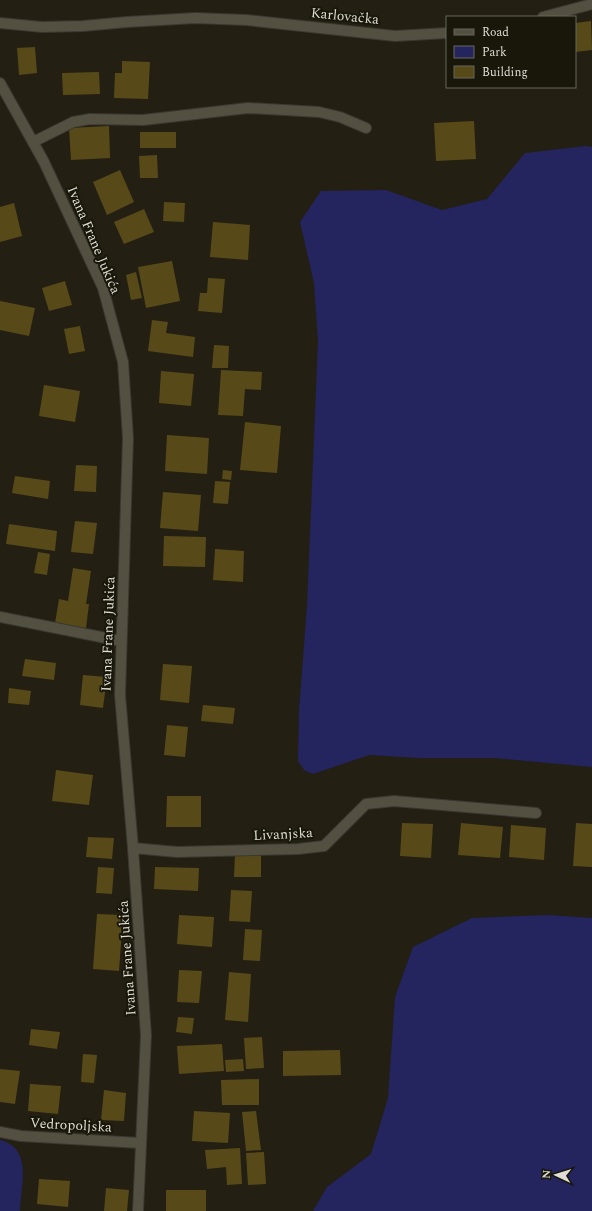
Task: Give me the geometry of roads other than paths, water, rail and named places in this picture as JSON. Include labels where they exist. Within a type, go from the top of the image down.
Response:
[{"type":"street","points":[[547,16],[592,4]]},
{"type":"street","name":"Karlovačka","points":[[0,23],[42,27],[83,26],[195,18],[246,20],[395,36],[446,33]]},
{"type":"street","name":"Ivana Frane Jukića","points":[[0,83],[44,162],[103,288],[122,362],[128,438],[120,695],[133,848],[146,1035],[138,1211]]},
{"type":"street","points":[[33,142],[63,126],[73,122],[90,119],[143,120],[248,108],[320,112],[340,117],[366,128]]},
{"type":"street","points":[[0,617],[121,641]]},
{"type":"street","name":"Livanjska","points":[[133,848],[177,852],[298,849],[324,846],[366,804],[394,802],[536,813]]},
{"type":"street","name":"Vedropoljska","points":[[0,1132],[22,1136],[140,1142]]}]
